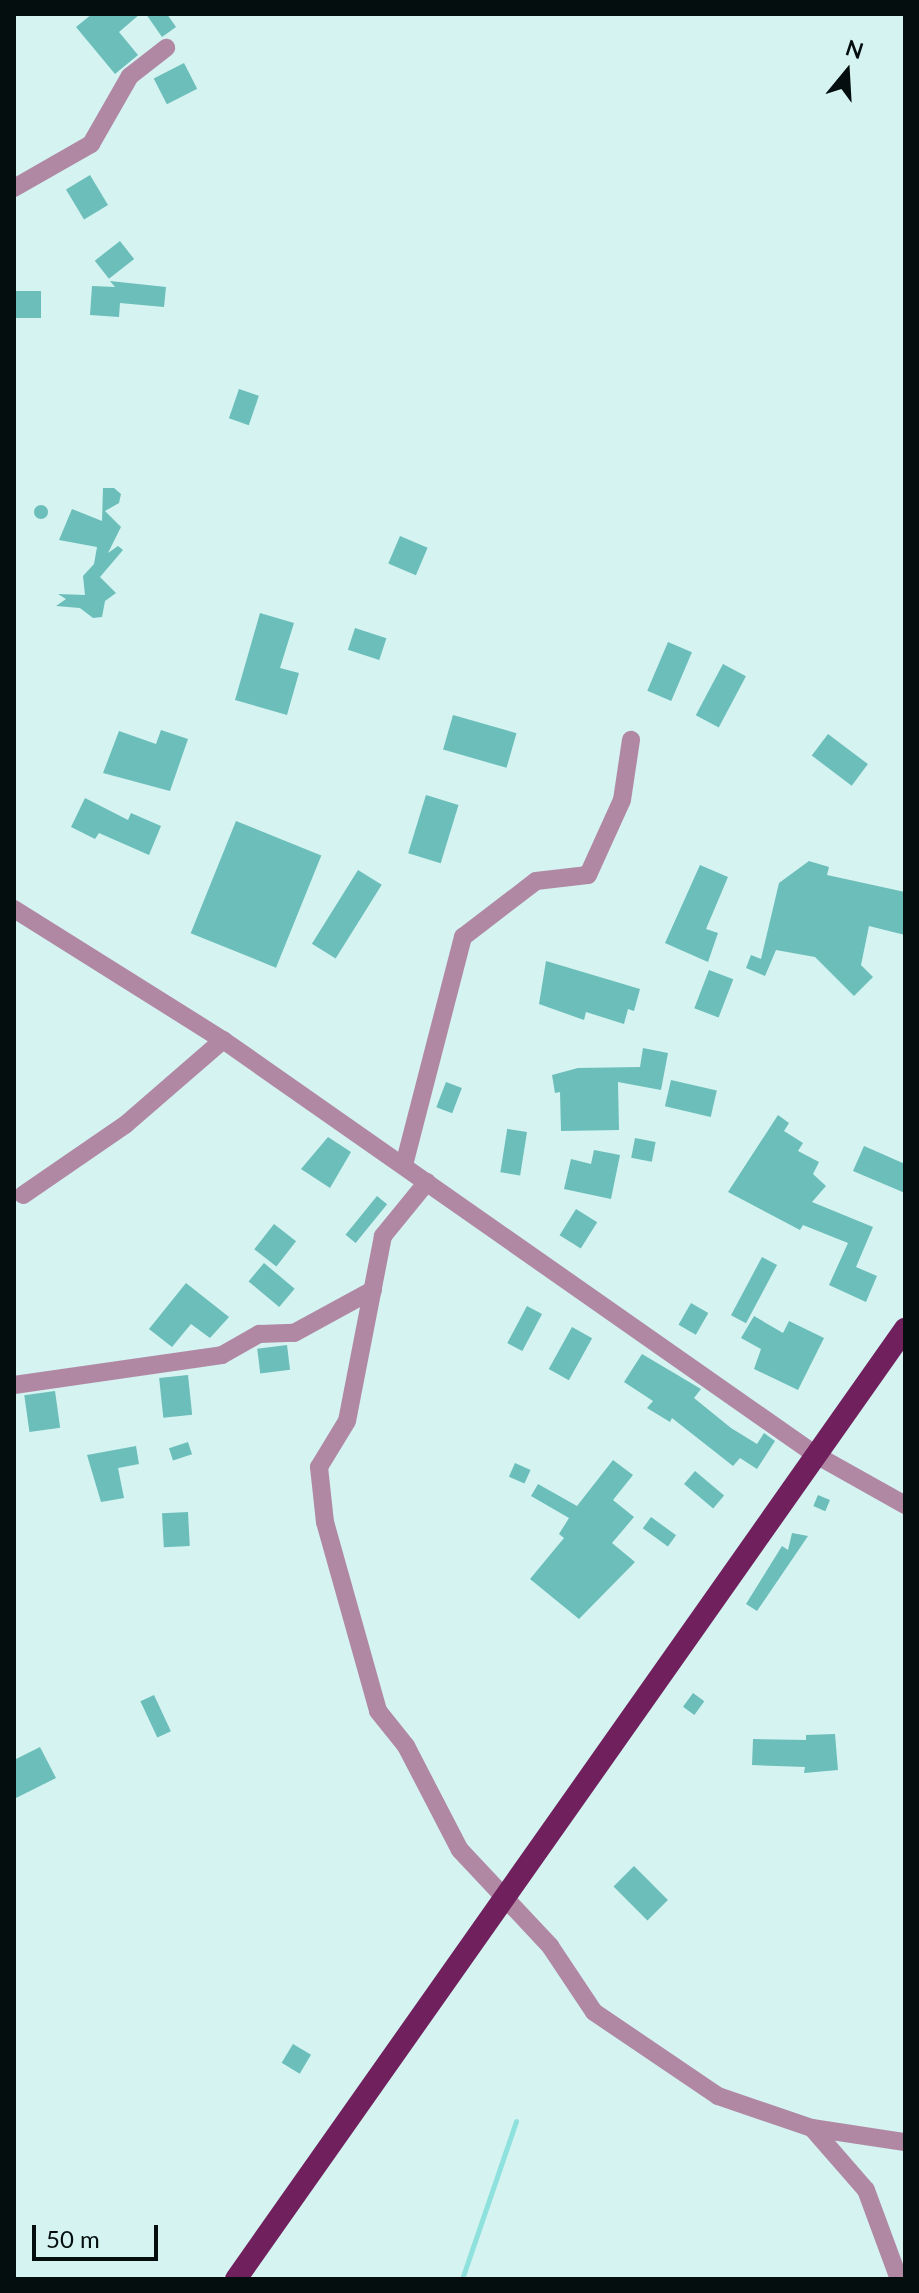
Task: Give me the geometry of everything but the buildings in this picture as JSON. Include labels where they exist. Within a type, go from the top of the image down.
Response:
[{"type":"highway","points":[[236,2279],[503,1894],[905,1329]]},
{"type":"street","points":[[14,188],[91,144],[130,76],[166,48]]},
{"type":"street","points":[[404,1165],[463,937],[536,881],[588,875],[622,800],[631,740]]},
{"type":"street","points":[[14,909],[223,1040],[816,1455],[905,1505]]},
{"type":"street","points":[[23,1195],[125,1125],[223,1040]]},
{"type":"street","points":[[427,1182],[383,1236],[347,1421],[319,1467],[325,1522],[378,1711],[406,1746],[460,1850],[550,1946],[594,2012],[718,2096],[812,2128],[905,2142]]},
{"type":"street","points":[[14,1385],[222,1355],[259,1334],[294,1333],[373,1290]]},
{"type":"street","points":[[812,2128],[866,2190],[899,2279]]},
{"type":"waterway","points":[[462,2279],[516,2121]]}]
